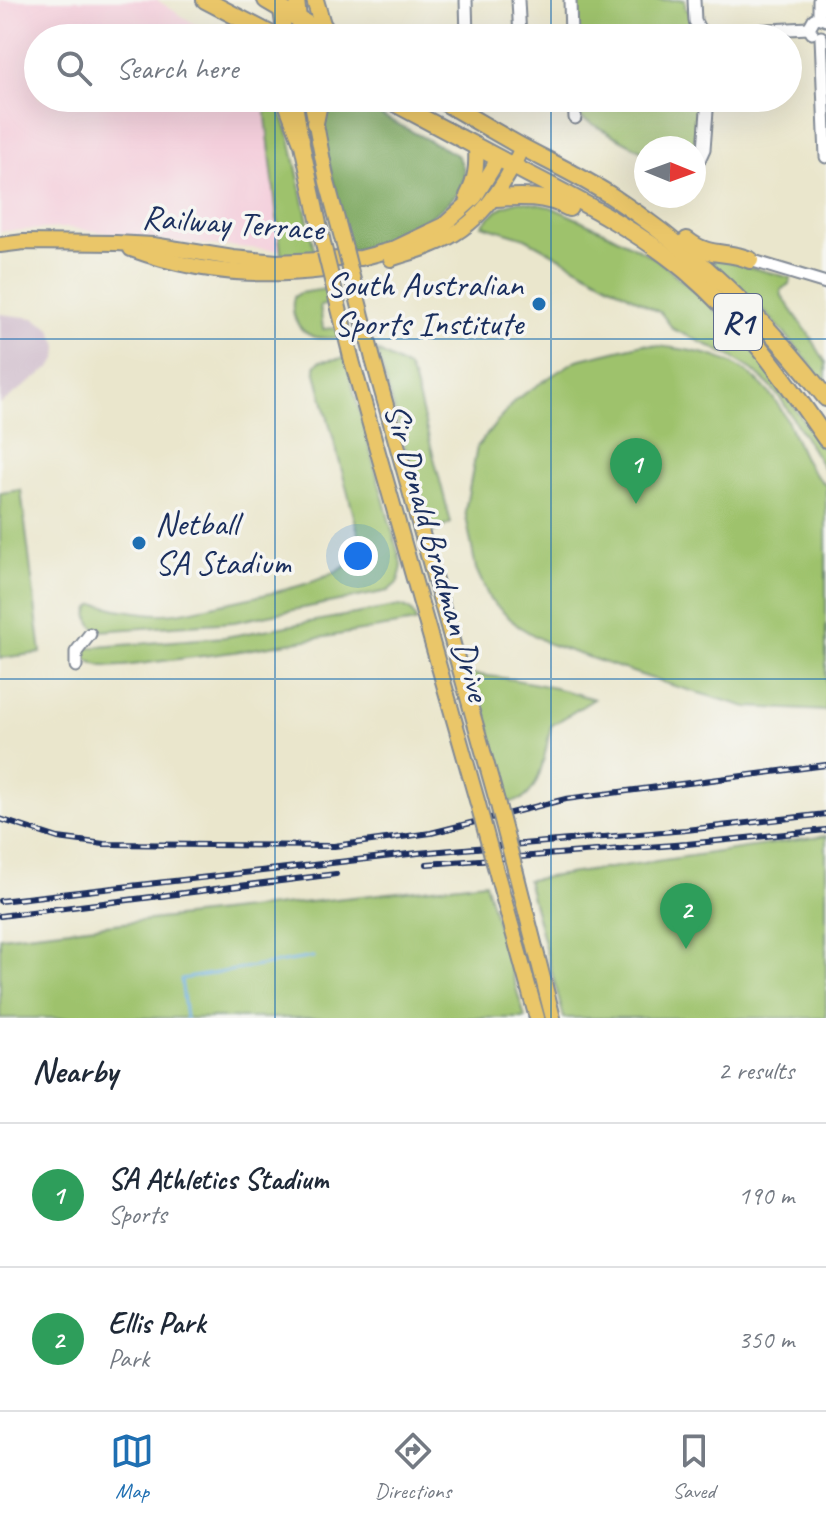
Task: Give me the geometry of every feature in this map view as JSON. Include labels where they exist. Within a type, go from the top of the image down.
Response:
[{"type":"highway","points":[[205,0],[246,24]]},
{"type":"highway","points":[[266,0],[280,5],[307,24]]},
{"type":"highway","points":[[315,0],[322,24]]},
{"type":"highway","points":[[290,112],[301,140]]},
{"type":"highway","points":[[315,123],[317,112]]},
{"type":"highway","name":"R1","points":[[411,112],[599,212],[684,269],[757,342],[826,439]]},
{"type":"highway","name":"R1","points":[[461,112],[576,176],[627,208],[692,256],[766,326],[826,398]]},
{"type":"highway","points":[[506,162],[516,144]]},
{"type":"highway","points":[[494,198],[527,196],[555,200],[602,225],[626,229]]},
{"type":"highway","points":[[627,208],[652,213],[701,250],[738,255],[750,260]]},
{"type":"main road","points":[[297,0],[299,24]]},
{"type":"main road","name":"Sir Donald Bradman Drive","points":[[296,112],[325,252],[352,361],[537,1018]]},
{"type":"main road","name":"Sir Donald Bradman Drive","points":[[313,112],[327,182],[373,359],[497,801],[553,1018]]},
{"type":"main road","points":[[458,214],[473,183],[477,166],[476,147]]},
{"type":"main road","name":"Railway Terrace","points":[[116,243],[165,260],[247,274],[362,266],[434,245],[464,228],[494,198],[506,162]]},
{"type":"main road","name":"Railway Terrace","points":[[0,245],[24,242],[153,245],[277,262],[361,258],[391,250],[444,225],[475,197],[506,162]]},
{"type":"street","points":[[466,0],[467,24]]},
{"type":"street","points":[[518,0],[519,24]]},
{"type":"street","points":[[570,0],[571,24]]},
{"type":"street","points":[[694,0],[697,24]]},
{"type":"street","points":[[809,28],[814,19],[823,19],[819,0]]},
{"type":"street","points":[[802,28],[809,28]]},
{"type":"street","points":[[809,28],[812,34],[824,36],[826,157]]},
{"type":"street","points":[[575,112],[575,118]]},
{"type":"street","points":[[705,136],[707,112]]},
{"type":"street","points":[[750,260],[826,283]]},
{"type":"street","points":[[76,666],[76,652],[90,634]]},
{"type":"shaded area","points":[[0,0],[157,0],[194,24],[24,24],[24,112],[271,112],[287,251],[185,243],[70,228],[0,231]]},
{"type":"shaded area","points":[[0,314],[34,318],[51,329],[58,346],[57,359],[51,367],[0,404]]},
{"type":"green space","points":[[577,0],[685,0],[691,24],[575,24],[574,9],[577,8]]},
{"type":"green space","points":[[266,112],[280,112],[290,138],[315,254],[281,254]]},
{"type":"green space","points":[[322,112],[375,112],[457,155],[462,163],[464,179],[447,203],[416,226],[350,251],[319,124]]},
{"type":"green space","points":[[579,112],[702,112],[703,127],[698,136],[634,136],[634,147],[579,117]]},
{"type":"green space","points":[[521,201],[551,207],[657,259],[701,297],[742,336],[772,374],[826,454],[826,472],[781,399],[751,369],[673,329],[661,313],[525,238],[482,225],[499,209]]},
{"type":"green space","points":[[714,255],[791,278],[781,290],[782,296],[826,363],[826,385],[772,319],[709,262]]},
{"type":"green space","points":[[325,289],[330,304],[320,306],[323,329],[335,328],[339,338],[318,338],[306,333],[298,325],[294,314],[294,297]]},
{"type":"green space","points":[[643,344],[722,359],[754,378],[782,411],[809,467],[826,485],[826,711],[747,707],[671,685],[549,644],[518,626],[490,600],[476,569],[465,511],[477,447],[515,400],[559,371],[577,360]]},
{"type":"green space","points":[[377,351],[408,368],[414,381],[451,523],[430,534]]},
{"type":"green space","points":[[345,358],[402,567],[398,582],[388,591],[234,622],[98,631],[89,619],[93,605],[149,614],[185,612],[297,587],[332,574],[359,556],[359,535],[315,366],[320,361]]},
{"type":"green space","points":[[21,490],[41,653],[0,658],[0,493]]},
{"type":"green space","points":[[400,606],[411,611],[416,622],[234,652],[124,666],[101,666],[82,654],[84,648],[225,637]]},
{"type":"green space","points":[[467,674],[531,683],[594,699],[551,726],[534,787],[520,800],[502,803]]},
{"type":"green space","points":[[826,836],[826,1018],[564,1018],[527,880]]},
{"type":"green space","points":[[485,882],[525,1018],[0,1018],[0,937]]},
{"type":"waterway","points":[[186,1018],[181,979],[313,957]]},
{"type":"railway","points":[[0,819],[58,838],[104,844],[334,846],[431,833],[566,799],[826,765]]},
{"type":"railway","points":[[0,901],[418,853],[686,830],[826,814]]},
{"type":"railway","points":[[427,864],[826,830]]},
{"type":"railway","points":[[0,916],[336,874]]},
{"type":"place","name":"South Australian Sports Institute","points":[[539,304]]},
{"type":"place","name":"SA Athletics Stadium","points":[[636,504]]},
{"type":"place","name":"Netball SA Stadium","points":[[139,543]]},
{"type":"place","name":"Ellis Park","points":[[686,949]]}]
